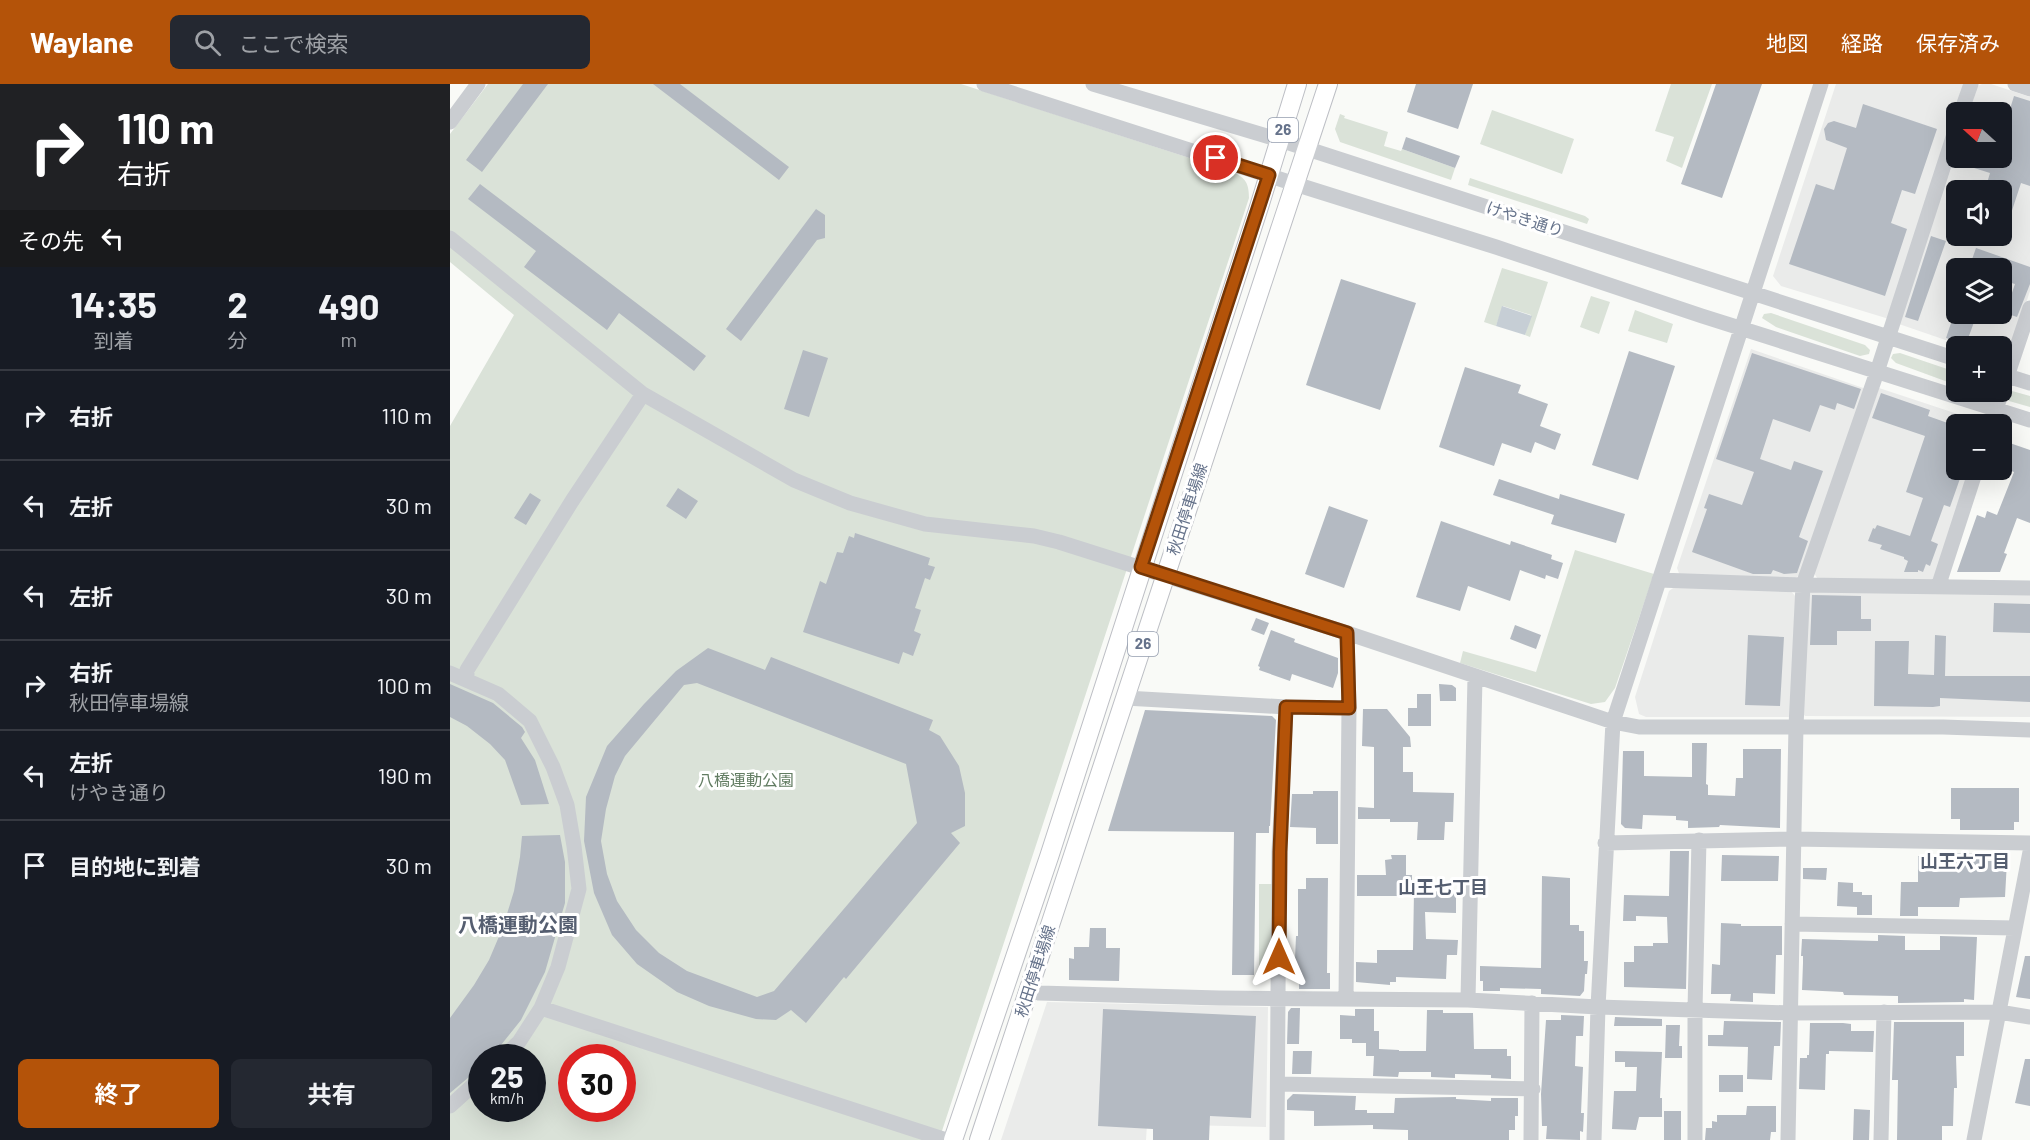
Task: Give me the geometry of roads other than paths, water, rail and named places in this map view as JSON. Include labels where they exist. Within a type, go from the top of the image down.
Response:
[{"type":"main road","name":"秋田停車場線","points":[[953,1140],[1053,845],[1297,84]]},
{"type":"main road","name":"秋田停車場線","points":[[979,1140],[1328,84]]},
{"type":"street","points":[[450,122],[478,84]]},
{"type":"street","points":[[984,84],[1496,247],[1877,372],[1983,414]]},
{"type":"street","name":"けやき通り","points":[[1093,84],[1306,148],[1946,356]]},
{"type":"street","points":[[1594,1140],[1612,722],[1821,84]]},
{"type":"street","points":[[1965,102],[1971,84]]},
{"type":"street","points":[[2015,84],[2030,89]]},
{"type":"street","points":[[1788,1140],[1796,726],[1803,585],[1877,372],[1946,159]]},
{"type":"street","points":[[450,238],[643,394],[794,480],[850,503],[925,524],[1034,537],[1141,567],[1612,722],[1639,727],[1942,727],[2030,730]]},
{"type":"street","points":[[2012,354],[2030,308]]},
{"type":"street","points":[[2012,377],[2030,383]]},
{"type":"street","points":[[467,679],[467,670],[569,506],[643,394]]},
{"type":"street","points":[[2012,419],[2030,420]]},
{"type":"street","points":[[1938,587],[1973,480]]},
{"type":"street","points":[[1659,580],[1803,585],[2030,588]]},
{"type":"street","points":[[1346,999],[1349,708],[1347,633]]},
{"type":"street","points":[[450,673],[498,694],[530,721],[554,767],[567,805],[579,889],[558,967],[541,1008],[517,1044]]},
{"type":"street","points":[[1468,1000],[1475,677]]},
{"type":"street","points":[[1125,698],[1286,707],[1349,708]]},
{"type":"street","points":[[1277,1140],[1280,852],[1286,707]]},
{"type":"street","points":[[1605,843],[1793,839],[2030,843]]},
{"type":"street","points":[[1695,1140],[1699,840]]},
{"type":"street","points":[[1974,1140],[2030,852]]},
{"type":"street","points":[[1792,924],[2015,928]]},
{"type":"street","points":[[1029,989],[1039,993],[1279,999],[1468,1000],[1791,1013],[1999,1012],[2030,1017]]},
{"type":"street","points":[[1531,1140],[1533,1003]]},
{"type":"street","points":[[541,1008],[946,1140]]},
{"type":"street","points":[[1881,1140],[1884,1012]]},
{"type":"street","points":[[1278,1084],[1533,1089]]},
{"type":"street","points":[[450,1106],[468,1090]]},
{"type":"district","name":"山王六丁目","points":[[1965,862]]},
{"type":"district","name":"山王七丁目","points":[[1443,888]]},
{"type":"district","name":"八橋運動公園","points":[[518,925]]}]
